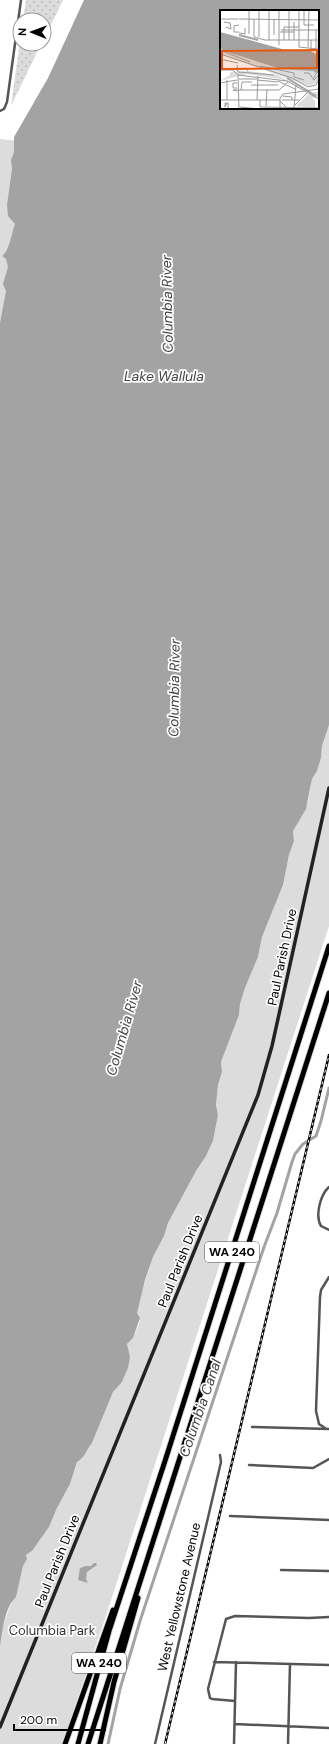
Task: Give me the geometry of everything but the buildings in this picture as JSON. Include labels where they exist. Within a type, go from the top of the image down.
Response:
[{"type":"highway","name":"WA 240","points":[[78,1744],[101,1657],[124,1583],[163,1469],[329,946]]},
{"type":"highway","name":"WA 240","points":[[88,1744],[329,993]]},
{"type":"highway","points":[[100,1744],[114,1682],[138,1598],[141,1576]]},
{"type":"highway","points":[[65,1744],[116,1600],[124,1583]]},
{"type":"street","points":[[0,111],[4,109],[7,102],[21,0]]},
{"type":"street","name":"Paul Parish Drive","points":[[0,1727],[258,1095],[272,1046],[329,788]]},
{"type":"street","points":[[329,1187],[323,1196],[318,1216],[321,1226],[329,1230]]},
{"type":"street","points":[[327,1429],[319,1424],[316,1411],[320,1298],[322,1290],[329,1277]]},
{"type":"street","points":[[252,1427],[327,1429]]},
{"type":"street","name":"West Yellowstone Avenue","points":[[154,1744],[221,1462],[220,1455]]},
{"type":"street","points":[[249,1465],[312,1468],[329,1459]]},
{"type":"street","points":[[230,1516],[329,1520]]},
{"type":"street","points":[[281,1570],[329,1572]]},
{"type":"street","points":[[235,1701],[214,1700],[210,1698],[208,1689],[224,1622],[229,1617],[329,1617]]},
{"type":"street","points":[[214,1662],[329,1665]]},
{"type":"street","points":[[234,1744],[236,1662]]},
{"type":"street","points":[[288,1744],[290,1664]]},
{"type":"street","points":[[235,1724],[329,1728]]},
{"type":"green space","points":[[26,0],[63,0],[52,23],[52,12],[24,12]]},
{"type":"green space","points":[[18,52],[37,52],[11,106]]},
{"type":"green space","points":[[0,139],[19,141],[23,155],[0,527]]},
{"type":"green space","name":"Columbia Park","points":[[329,725],[329,926],[106,1616],[62,1744],[0,1744],[0,1635],[13,1599],[16,1597],[23,1566],[27,1559],[26,1555],[32,1551],[49,1527],[70,1484],[77,1462],[84,1456],[92,1443],[113,1392],[122,1382],[128,1368],[127,1344],[133,1338],[140,1321],[137,1313],[138,1303],[153,1257],[164,1236],[168,1223],[213,1141],[218,1115],[216,1105],[218,1085],[222,1072],[221,1062],[239,1015],[240,1004],[258,957],[262,937],[283,885],[289,855],[294,841],[293,831],[308,802],[312,779],[317,771],[321,758],[322,746]]},
{"type":"water","name":"Lake Wallula","points":[[84,0],[329,0],[329,725],[322,746],[321,758],[317,771],[312,779],[306,809],[293,831],[294,841],[289,855],[283,885],[262,937],[258,957],[240,1004],[239,1015],[221,1062],[222,1072],[218,1085],[216,1105],[218,1115],[213,1141],[168,1223],[164,1236],[153,1257],[145,1280],[137,1313],[140,1318],[133,1338],[127,1344],[130,1357],[128,1368],[122,1382],[113,1392],[92,1443],[84,1456],[77,1462],[70,1484],[49,1527],[32,1551],[26,1555],[27,1559],[23,1566],[16,1597],[9,1607],[5,1620],[0,1646],[0,323],[6,291],[3,284],[8,267],[6,259],[2,256],[7,250],[15,224],[8,216],[7,205],[12,169],[11,160],[14,152],[14,137],[48,78]]},
{"type":"water","points":[[94,1563],[97,1565],[87,1572],[86,1579],[88,1583],[78,1580],[80,1568],[91,1566]]},
{"type":"waterway","name":"Columbia Canal","points":[[108,1744],[120,1689],[140,1621],[264,1247],[277,1213],[292,1162],[295,1154],[303,1144],[316,1136],[329,1088]]},
{"type":"railway","points":[[165,1744],[329,1055]]},
{"type":"water label","name":"Columbia River","points":[[167,304]]},
{"type":"water label","name":"Columbia River","points":[[174,688]]},
{"type":"water label","name":"Columbia River","points":[[124,1028]]}]
